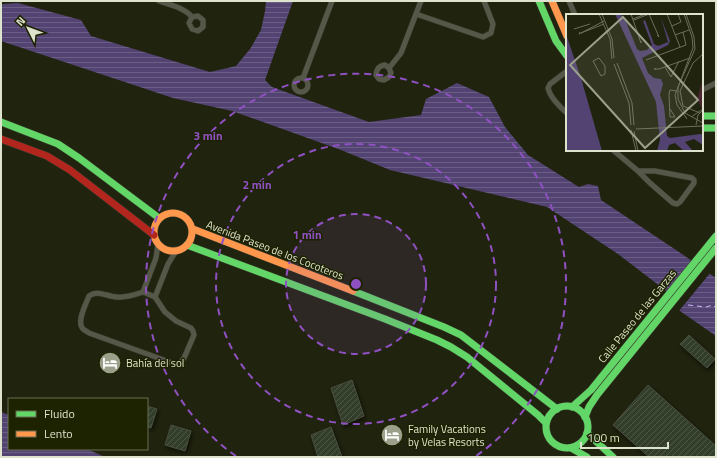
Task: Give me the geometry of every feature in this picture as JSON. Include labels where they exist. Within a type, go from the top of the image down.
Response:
[{"type":"street","points":[[159,1],[189,13],[192,17]]},
{"type":"street","points":[[303,78],[332,1]]},
{"type":"street","points":[[389,68],[402,53],[421,1]]},
{"type":"street","points":[[416,14],[483,37],[491,33],[493,24],[484,1]]},
{"type":"street","points":[[539,1],[556,41],[566,55]]},
{"type":"street","points":[[569,1],[575,14]]},
{"type":"street","points":[[543,9],[553,3],[566,34]]},
{"type":"street","points":[[566,72],[550,84],[548,88],[549,92],[566,112]]},
{"type":"street","points":[[703,90],[716,83]]},
{"type":"street","points":[[703,116],[716,116]]},
{"type":"street","points":[[1,122],[58,144],[159,218],[154,229],[154,235],[158,244],[165,249],[176,251],[187,245],[437,340],[467,357],[546,423]]},
{"type":"street","points":[[703,128],[716,128]]},
{"type":"street","points":[[1,139],[47,156],[70,170],[154,235]]},
{"type":"street","points":[[614,151],[673,203],[677,204],[680,202],[694,183],[692,178],[655,171],[638,171]]},
{"type":"street","name":"Avenida Paseo de los Cocoteros","points":[[159,218],[170,212],[182,214],[187,218],[193,229],[191,240],[187,245]]},
{"type":"street","name":"Avenida Paseo de los Cocoteros","points":[[193,229],[460,335],[557,409]]},
{"type":"street","name":"Calle Paseo de las Garzas","points":[[585,417],[597,395],[703,258],[716,236]]},
{"type":"street","points":[[143,292],[156,258],[158,244]]},
{"type":"street","name":"Calle Paseo de las Garzas","points":[[703,258],[716,248]]},
{"type":"street","points":[[155,297],[168,264],[176,251]]},
{"type":"street","points":[[97,292],[116,297],[129,297],[143,292],[155,297],[165,312],[176,321],[191,328],[194,335],[184,358],[180,363],[175,364],[83,330],[80,320],[89,296],[93,293],[97,292]]},
{"type":"street","name":"Calle Paseo de las Garzas","points":[[572,407],[591,390],[661,311]]},
{"type":"street","points":[[562,407],[572,407],[577,409],[585,417],[588,427],[587,433],[583,441],[577,446],[565,449],[558,447],[549,440],[546,434],[546,423],[552,412],[562,407]]},
{"type":"street","points":[[587,433],[613,457]]},
{"type":"street","points":[[571,448],[587,457]]},
{"type":"shaded area","points":[[266,1],[293,1],[265,80],[272,87],[369,122],[421,115],[426,99],[457,83],[489,97],[505,127],[528,155],[579,187],[588,184],[598,186],[601,200],[716,278],[716,336],[680,311],[665,290],[618,254],[547,207],[390,170],[341,150],[232,111],[173,98],[1,41],[1,6],[3,4],[18,3],[81,20],[91,36],[210,72],[236,66],[250,49],[261,30]]},
{"type":"shaded area","points":[[1,412],[8,415],[8,450],[89,450],[105,457],[1,457]]},
{"type":"pier","points":[[695,261],[711,272],[678,312],[666,296]]},
{"type":"building","points":[[689,335],[715,359],[707,368],[680,344]]},
{"type":"building","points":[[352,380],[364,416],[343,425],[331,388]]},
{"type":"building","points":[[648,385],[716,446],[716,457],[649,457],[613,425]]},
{"type":"building","points":[[148,406],[157,409],[151,428],[148,427]]},
{"type":"building","points":[[171,425],[191,431],[185,451],[165,445]]},
{"type":"building","points":[[331,427],[342,457],[318,457],[311,435]]},
{"type":"ferry route","points":[[688,305],[706,307],[713,305],[716,308]]},
{"type":"traffic: fast","points":[[539,1],[556,41],[566,55]]},
{"type":"traffic: fast","points":[[703,116],[716,116]]},
{"type":"traffic: fast","points":[[1,122],[58,144],[159,218]]},
{"type":"traffic: fast","points":[[703,128],[716,128]]},
{"type":"traffic: fast","points":[[572,407],[591,390],[716,236]]},
{"type":"traffic: fast","points":[[187,245],[437,340],[467,357],[546,423]]},
{"type":"traffic: fast","points":[[585,417],[589,407],[597,395],[716,248]]},
{"type":"traffic: fast","points":[[353,291],[461,335],[557,409]]},
{"type":"traffic: fast","points":[[563,406],[571,406],[579,409],[585,415],[588,427],[585,439],[579,445],[571,448],[563,448],[555,445],[549,439],[546,431],[546,423],[549,415],[555,409],[563,406]]},
{"type":"traffic: fast","points":[[587,433],[613,457]]},
{"type":"traffic: fast","points":[[571,448],[587,457]]},
{"type":"traffic: slow","points":[[552,1],[566,34]]},
{"type":"traffic: slow","points":[[169,213],[177,213],[187,218],[191,225],[192,232],[191,239],[187,246],[177,251],[169,251],[159,246],[157,243],[154,236],[154,228],[159,218],[162,216],[169,213]]},
{"type":"traffic: slow","points":[[193,229],[353,291]]},
{"type":"traffic: jam","points":[[1,139],[47,156],[70,170],[154,235]]},
{"type":"place","name":"Bahía del sol","points":[[110,363]]},
{"type":"place","name":"Family Vacations by Velas Resorts","points":[[392,435]]}]
